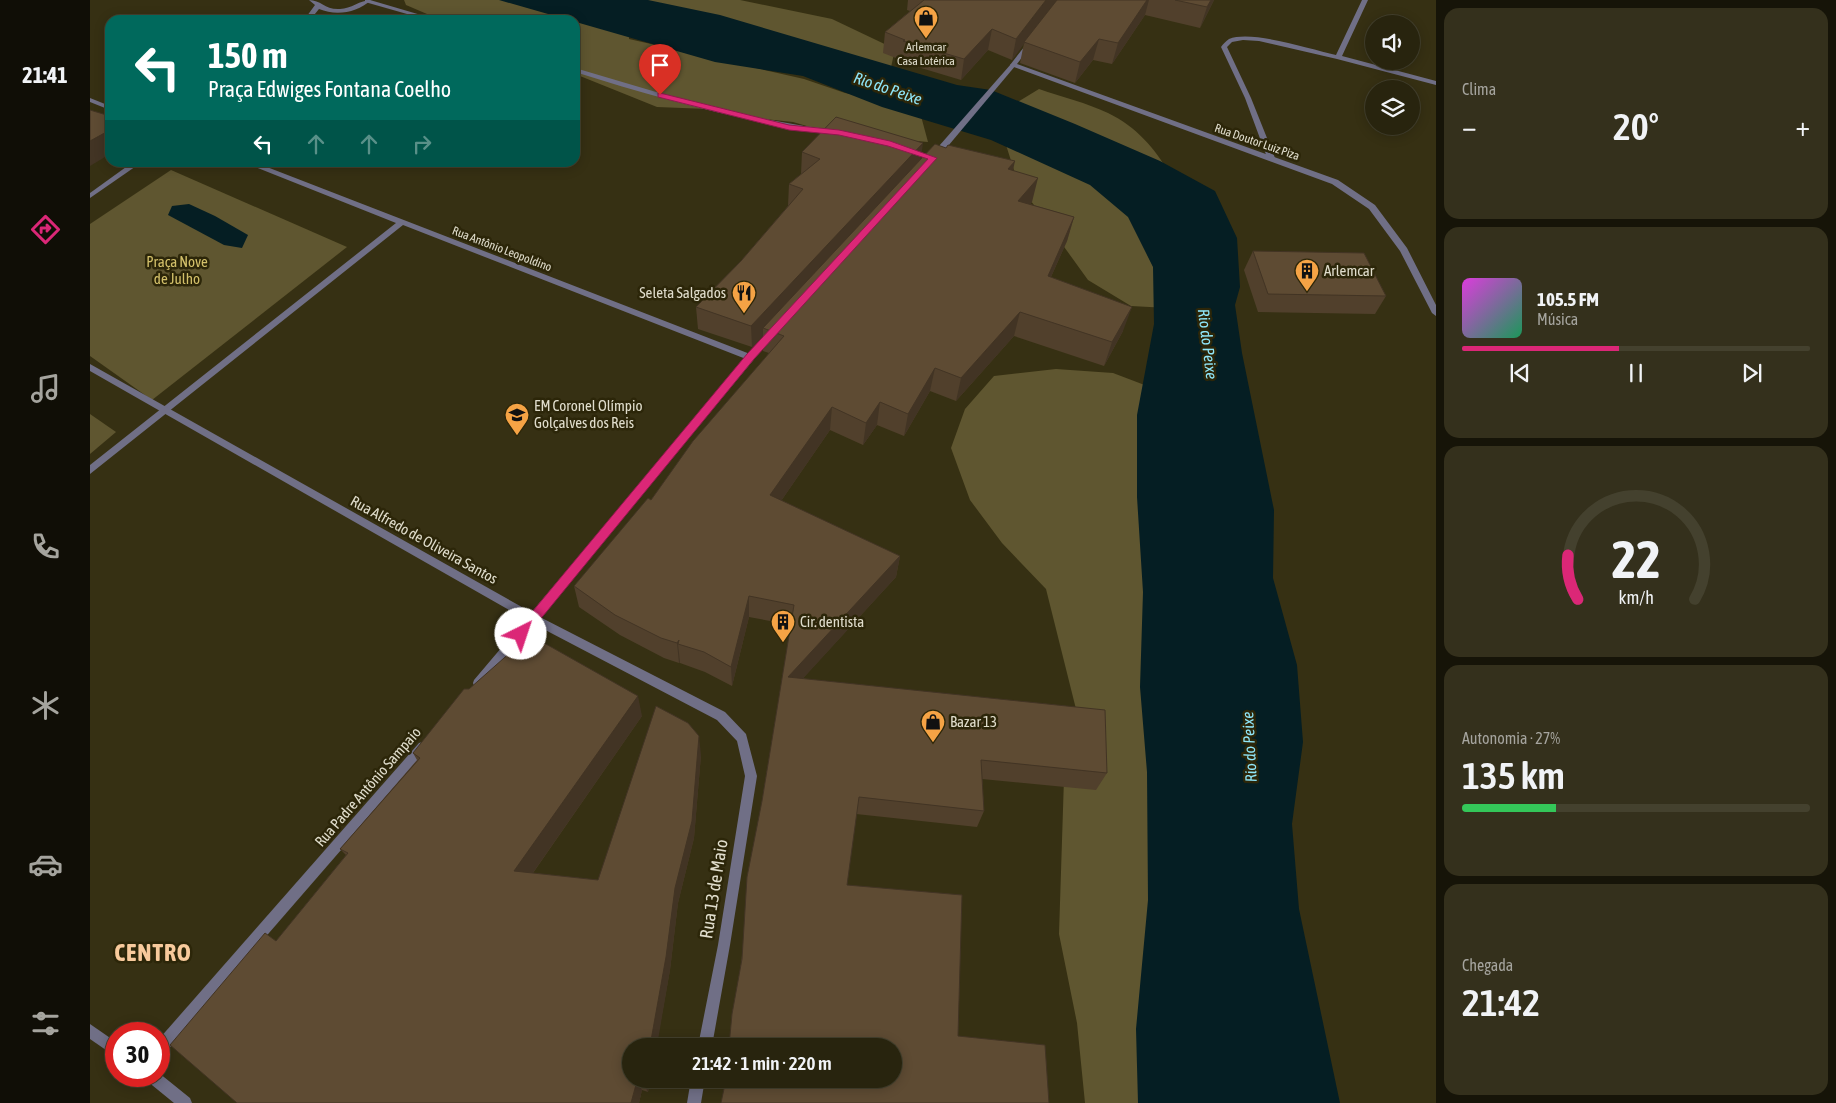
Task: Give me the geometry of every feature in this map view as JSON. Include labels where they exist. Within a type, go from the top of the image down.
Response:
[{"type":"street","points":[[1338,57],[1365,0]]},
{"type":"street","points":[[344,15],[367,1],[417,15]]},
{"type":"street","points":[[309,15],[315,2],[329,10],[354,8]]},
{"type":"street","points":[[931,157],[1013,65],[1035,36]]},
{"type":"street","points":[[1271,158],[1248,98],[1224,47],[1230,41],[1243,38],[1259,39],[1338,57],[1436,83]]},
{"type":"street","name":"Rua Doutor Luiz Piza","points":[[1013,65],[1335,182],[1372,207],[1404,250],[1436,313]]},
{"type":"street","points":[[580,72],[624,86],[789,127],[848,134]]},
{"type":"street","points":[[90,100],[105,106]]},
{"type":"street","points":[[90,196],[132,167]]},
{"type":"street","name":"Rua Antônio Leopoldino","points":[[259,167],[750,357]]},
{"type":"street","points":[[90,470],[401,223]]},
{"type":"street","points":[[469,693],[534,619],[776,328]]},
{"type":"street","name":"Rua Alfredo de Oliveira Santos","points":[[90,367],[534,619],[721,716],[742,738]]},
{"type":"street","name":"Rua Padre Antônio Sampaio","points":[[170,1036],[430,738]]},
{"type":"street","name":"Rua 13 de Maio","points":[[707,1038],[724,945],[751,776],[742,738]]},
{"type":"street","points":[[90,1031],[105,1042]]},
{"type":"street","points":[[165,1087],[185,1103]]},
{"type":"street","points":[[694,1103],[696,1088]]},
{"type":"green space","points":[[404,0],[528,0],[570,15],[429,15],[406,5]]},
{"type":"green space","points":[[618,0],[740,0],[832,19],[895,49],[890,72]]},
{"type":"green space","points":[[580,19],[629,36],[629,39],[804,79],[845,93],[884,101],[921,116],[928,142],[834,134],[793,122],[747,117],[708,109],[657,107],[580,76]]},
{"type":"green space","points":[[1039,89],[1108,113],[1128,125],[1144,139],[1157,155],[1179,191],[1206,251],[1186,309],[1131,306],[1088,280],[1018,183],[1001,129],[1011,106]]},
{"type":"green space","name":"Praça Nove de Julho","points":[[171,170],[347,247],[152,400],[90,356],[90,224]]},
{"type":"green space","points":[[1056,369],[1113,373],[1163,392],[1231,1103],[1085,1103],[1077,1023],[1059,934],[1064,778],[1076,709],[1046,589],[1002,543],[970,500],[951,448],[965,409],[994,376]]},
{"type":"green space","points":[[90,414],[116,432],[90,454]]},
{"type":"water","name":"Rio do Peixe","points":[[499,0],[648,0],[720,15],[957,85],[991,90],[1160,161],[1215,191],[1237,238],[1240,287],[1235,305],[1242,353],[1274,510],[1273,578],[1297,665],[1303,742],[1292,824],[1299,909],[1340,1103],[1138,1103],[1136,1029],[1148,900],[1147,772],[1140,687],[1143,592],[1137,497],[1137,415],[1154,324],[1153,267],[1128,217],[1090,185],[991,140],[882,107],[803,76],[715,62],[580,23],[580,15],[551,15]]},
{"type":"water","points":[[189,204],[248,235],[242,248],[224,245],[168,215],[172,206]]},
{"type":"building","points":[[924,0],[1046,0],[1016,39],[992,29],[964,59],[903,41],[905,40],[885,32]]},
{"type":"building","points":[[1057,0],[1147,0],[1118,43],[1099,39],[1080,62],[1024,42]]},
{"type":"building","points":[[1175,0],[1211,0],[1207,7]]},
{"type":"building","points":[[90,110],[105,114],[105,133],[90,141]]},
{"type":"building","points":[[836,117],[923,143],[751,326],[696,307],[741,261],[803,189],[789,184],[820,159],[802,152]]},
{"type":"building","points":[[935,144],[946,148],[948,145],[1015,161],[1008,169],[1038,178],[1018,201],[1074,217],[1048,276],[1132,307],[1112,342],[1020,312],[961,378],[935,368],[908,414],[880,402],[866,423],[832,407],[770,495],[900,556],[788,677],[1105,710],[1107,773],[981,760],[984,811],[859,797],[847,885],[962,895],[958,1036],[1045,1045],[1049,1103],[721,1103],[724,1088],[902,1088],[902,1038],[730,1038],[742,959],[747,877],[762,801],[794,605],[749,596],[731,667],[704,652],[678,644],[679,640],[677,643],[661,638],[615,615],[574,586],[648,498],[651,500],[693,441],[784,336],[763,328]]},
{"type":"building","points":[[1253,251],[1364,253],[1386,296],[1268,294]]},
{"type":"building","points":[[530,635],[638,696],[514,871],[598,880],[656,706],[688,723],[699,736],[692,821],[675,888],[666,957],[651,1038],[622,1038],[622,1088],[635,1088],[631,1103],[237,1103],[170,1045],[265,933],[276,941],[348,853],[340,849],[420,758],[413,753],[464,689],[469,689]]},
{"type":"place","name":"Arlemcar Casa Lotérica","points":[[926,39]]},
{"type":"place","name":"Arlemcar","points":[[1307,292]]},
{"type":"place","name":"Seleta Salgados","points":[[744,314]]},
{"type":"place","name":"EM Coronel Olímpio Golçalves dos Reis","points":[[517,436]]},
{"type":"place","name":"Cir. dentista","points":[[783,643]]},
{"type":"place","name":"Bazar 13","points":[[933,743]]},
{"type":"district","name":"CENTRO","points":[[153,953]]},
{"type":"route","points":[[521,634],[750,357],[933,158],[890,144],[839,132],[789,127],[660,95]]}]
